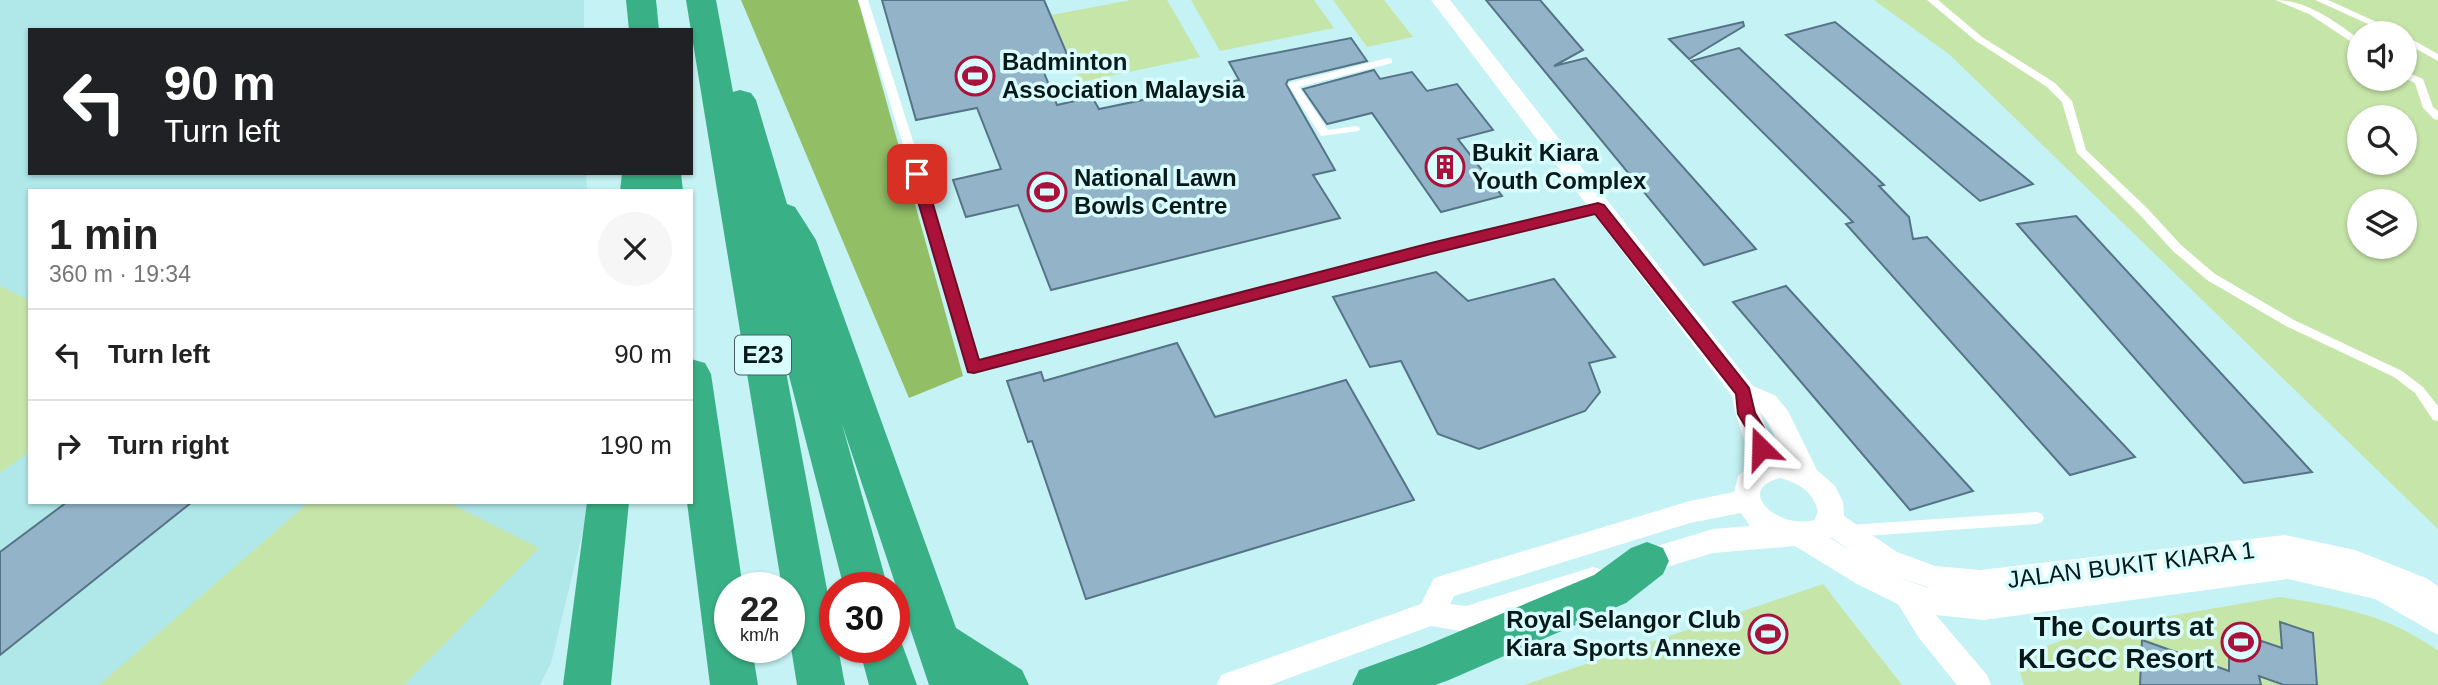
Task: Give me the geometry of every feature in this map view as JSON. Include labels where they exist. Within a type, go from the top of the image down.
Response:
[{"type":"highway","points":[[641,0],[645,28]]},
{"type":"highway","points":[[704,13],[727,58],[767,189],[778,264],[862,572]]},
{"type":"highway","name":"E23","points":[[704,13],[821,685]]},
{"type":"highway","points":[[767,189],[798,240],[946,664],[1005,685]]},
{"type":"highway","points":[[693,388],[734,685]]},
{"type":"highway","points":[[587,685],[608,504]]},
{"type":"highway","points":[[1376,685],[1432,665],[1610,589],[1647,561]]},
{"type":"highway","points":[[562,685],[578,642],[595,617]]},
{"type":"highway","points":[[886,663],[893,685]]},
{"type":"street","points":[[1440,0],[1598,208],[1744,393],[1767,403],[1779,418],[1807,476]]},
{"type":"street","points":[[1744,393],[1747,414],[1755,428],[1767,468]]},
{"type":"street","points":[[1231,685],[1432,613],[1466,619],[1713,541],[1796,535],[1838,526],[1830,502],[1818,484],[1807,476],[1780,467],[1767,468],[1748,480],[1745,489],[1746,501],[1690,512],[1444,587],[1432,613]]},
{"type":"street","name":"JALAN BUKIT KIARA 1","points":[[1746,501],[1762,522],[1796,535],[1909,596],[1983,607],[2288,567],[2382,588],[2438,622]]},
{"type":"street","name":"JALAN BUKIT KIARA 1","points":[[1838,526],[1886,561],[1935,579],[1980,582],[2285,547],[2356,562],[2416,587],[2438,601]]},
{"type":"street","points":[[1909,596],[1929,629],[1976,685]]},
{"type":"lane","points":[[863,0],[936,232],[974,367],[1431,248],[1598,208]]},
{"type":"lane","points":[[1933,0],[1979,39],[2052,85],[2067,101],[2081,152],[2143,211],[2177,248],[2211,277],[2290,323],[2398,374],[2418,390],[2438,416]]},
{"type":"lane","points":[[2280,0],[2300,5],[2347,35]]},
{"type":"lane","points":[[2320,0],[2368,21]]},
{"type":"lane","points":[[2417,46],[2438,58]]},
{"type":"lane","points":[[1355,129],[1325,134],[1293,85],[1388,61]]},
{"type":"lane","points":[[2417,80],[2428,108],[2438,117]]},
{"type":"lane","points":[[1838,526],[2037,518]]},
{"type":"shaded area","points":[[0,0],[584,0],[584,28],[28,28],[28,175],[586,175],[587,189],[28,189],[28,504],[590,504],[551,663],[540,685],[0,685]]},
{"type":"green space","points":[[741,0],[858,0],[963,376],[909,398]]},
{"type":"green space","name":"Badminton Association Malaysia","points":[[882,0],[1044,0],[1051,15],[1131,0],[1167,0],[1200,57],[1081,82],[1060,35],[1067,54],[1039,60],[1053,93],[916,120]]},
{"type":"green space","points":[[1191,0],[1314,0],[1334,28],[1220,51]]},
{"type":"green space","points":[[1333,0],[1384,0],[1413,37],[1367,47]]},
{"type":"green space","points":[[1874,0],[2438,0],[2438,529],[1950,55]]},
{"type":"green space","points":[[0,286],[28,300],[28,452],[0,473]]},
{"type":"green space","points":[[307,504],[451,504],[539,548],[404,685],[99,685]]},
{"type":"green space","name":"Royal Selangor Club Kiara Sports Annexe","points":[[1823,584],[1902,685],[1524,685]]},
{"type":"green space","name":"The Courts at KLGCC Resort","points":[[2280,597],[2322,604],[2382,620],[2420,639],[2438,651],[2438,685],[2024,685],[2015,657],[2094,629]]},
{"type":"building","points":[[882,0],[1044,0],[1067,54],[1039,60],[1057,105],[1092,97],[1099,109],[1239,80],[1229,62],[1351,38],[1367,61],[1288,80],[1286,84],[1335,170],[1313,175],[1340,218],[1051,290],[1018,205],[966,217],[953,180],[1001,169],[977,108],[916,120]]},
{"type":"building","points":[[1486,0],[1540,0],[1583,50],[1554,66],[1586,58],[1756,249],[1704,265]]},
{"type":"building","points":[[1743,22],[1744,26],[1689,59],[1669,39]]},
{"type":"building","points":[[1835,22],[2033,184],[1980,201],[1786,35]]},
{"type":"building","points":[[1739,48],[1884,185],[1879,186],[1909,217],[1913,239],[1927,237],[2135,457],[2070,475],[1846,224],[1853,222],[1691,61]]},
{"type":"building","name":"Bukit Kiara Youth Complex","points":[[1374,70],[1380,79],[1412,72],[1427,91],[1457,84],[1493,130],[1458,139],[1502,196],[1441,212],[1372,113],[1327,124],[1303,89]]},
{"type":"building","points":[[2076,216],[2312,472],[2244,483],[2017,224]]},
{"type":"building","points":[[1436,272],[1468,301],[1554,279],[1615,357],[1589,363],[1600,392],[1585,411],[1479,449],[1438,434],[1401,361],[1370,367],[1333,297]]},
{"type":"building","points":[[1786,286],[1973,491],[1910,510],[1733,302]]},
{"type":"building","points":[[1177,343],[1215,417],[1346,380],[1414,500],[1086,599],[1032,441],[1028,442],[1007,381],[1041,372],[1044,381]]},
{"type":"building","points":[[64,504],[189,504],[0,655],[0,552]]},
{"type":"building","points":[[2280,622],[2313,633],[2317,685],[2284,685],[2259,676],[2261,685],[2140,685],[2142,640],[2229,671],[2229,630],[2282,648]]},
{"type":"place","name":"Badminton Association Malaysia","points":[[975,76]]},
{"type":"place","name":"Bukit Kiara Youth Complex","points":[[1445,167]]},
{"type":"place","name":"National Lawn Bowls Centre","points":[[1047,192]]},
{"type":"place","name":"Royal Selangor Club Kiara Sports Annexe","points":[[1768,634]]},
{"type":"place","name":"The Courts at KLGCC Resort","points":[[2241,642]]},
{"type":"route","points":[[917,174],[974,367],[1431,248],[1598,208],[1744,393],[1747,414],[1761,448]]}]
